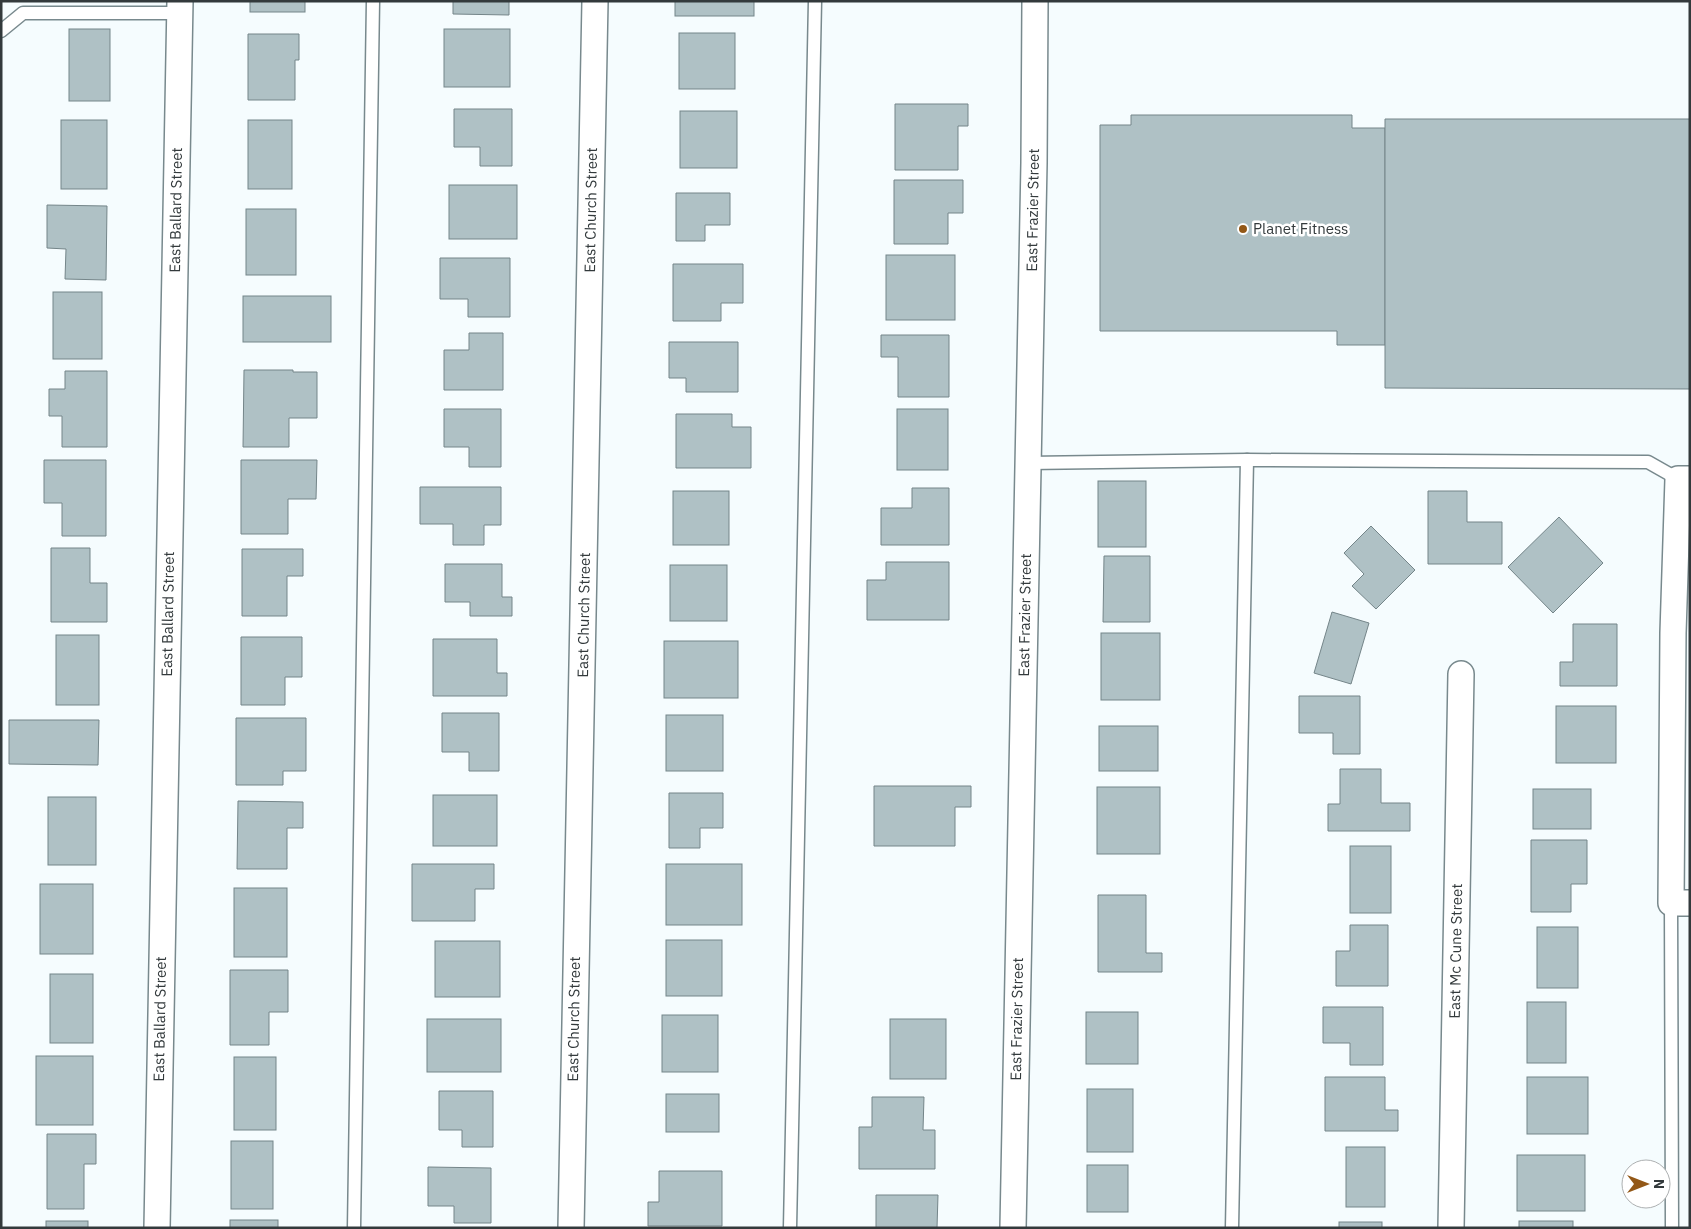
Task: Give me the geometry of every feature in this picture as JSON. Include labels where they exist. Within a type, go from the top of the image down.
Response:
[{"type":"street","name":"East Church Street","points":[[571,1228],[595,1]]},
{"type":"street","name":"East Frazier Street","points":[[1013,1228],[1036,1]]},
{"type":"street","name":"East Ballard Street","points":[[157,1228],[180,7]]},
{"type":"street","points":[[1680,903],[1673,632],[1684,479]]},
{"type":"street","name":"East Mc Cune Street","points":[[1451,1228],[1461,674]]},
{"type":"lane","points":[[354,1228],[373,1]]},
{"type":"lane","points":[[790,1228],[814,1]]},
{"type":"lane","points":[[1,31],[23,13],[180,7]]},
{"type":"lane","points":[[1028,463],[1247,460],[1648,462],[1684,479]]},
{"type":"lane","points":[[1232,1228],[1247,460]]},
{"type":"lane","points":[[1672,1228],[1680,903]]},
{"type":"building","points":[[250,1],[305,1],[305,12],[250,12]]},
{"type":"building","points":[[453,1],[509,1],[509,15],[453,14]]},
{"type":"building","points":[[675,1],[754,1],[754,16],[675,16]]},
{"type":"building","points":[[69,29],[110,29],[110,101],[69,101]]},
{"type":"building","points":[[444,29],[510,29],[510,87],[444,87]]},
{"type":"building","points":[[679,33],[735,33],[735,89],[679,89]]},
{"type":"building","points":[[248,34],[299,34],[299,60],[295,60],[295,100],[248,100]]},
{"type":"building","points":[[895,104],[968,104],[968,126],[958,126],[958,170],[895,170]]},
{"type":"building","points":[[454,109],[512,109],[512,166],[480,166],[480,147],[454,147]]},
{"type":"building","points":[[680,111],[737,111],[737,168],[680,168]]},
{"type":"building","name":"Planet Fitness","points":[[1131,115],[1352,115],[1352,128],[1385,128],[1385,345],[1337,345],[1337,331],[1100,331],[1100,125],[1131,125]]},
{"type":"building","points":[[1385,119],[1690,119],[1690,389],[1385,388]]},
{"type":"building","points":[[61,120],[107,120],[107,189],[61,189]]},
{"type":"building","points":[[248,120],[292,120],[292,189],[248,189]]},
{"type":"building","points":[[894,180],[963,180],[963,213],[948,213],[948,244],[894,244]]},
{"type":"building","points":[[449,185],[517,185],[517,239],[449,239]]},
{"type":"building","points":[[676,193],[730,193],[730,225],[705,225],[705,241],[676,241]]},
{"type":"building","points":[[47,205],[107,206],[106,280],[65,279],[66,249],[47,248]]},
{"type":"building","points":[[246,209],[296,209],[296,275],[246,275]]},
{"type":"building","points":[[886,255],[955,255],[955,320],[886,320]]},
{"type":"building","points":[[440,258],[510,258],[510,317],[468,317],[468,299],[440,299]]},
{"type":"building","points":[[673,264],[743,264],[743,303],[721,303],[721,321],[673,321]]},
{"type":"building","points":[[53,292],[102,292],[102,359],[53,359]]},
{"type":"building","points":[[243,296],[331,296],[331,342],[243,342]]},
{"type":"building","points":[[469,333],[503,333],[503,390],[444,390],[444,350],[469,350]]},
{"type":"building","points":[[881,335],[949,335],[949,397],[898,397],[898,357],[881,357]]},
{"type":"building","points":[[669,342],[738,342],[738,392],[686,392],[686,378],[669,378]]},
{"type":"building","points":[[244,370],[317,372],[317,418],[289,418],[289,447],[243,447]]},
{"type":"building","points":[[65,371],[107,371],[107,447],[62,447],[62,416],[49,416],[49,389],[65,389]]},
{"type":"building","points":[[444,409],[501,409],[501,467],[469,467],[469,447],[444,447]]},
{"type":"building","points":[[897,409],[948,409],[948,470],[897,470]]},
{"type":"building","points":[[676,414],[732,414],[732,427],[751,427],[751,468],[676,468]]},
{"type":"building","points":[[44,460],[106,460],[106,536],[62,536],[62,503],[44,503]]},
{"type":"building","points":[[241,460],[317,460],[316,499],[288,499],[288,534],[241,534]]},
{"type":"building","points":[[1098,481],[1146,481],[1146,547],[1098,547]]},
{"type":"building","points":[[420,487],[501,487],[501,525],[484,525],[484,545],[453,545],[453,524],[420,524]]},
{"type":"building","points":[[912,488],[949,488],[949,545],[881,545],[881,508],[912,508]]},
{"type":"building","points":[[673,491],[729,491],[729,545],[673,545]]},
{"type":"building","points":[[1428,491],[1467,491],[1467,522],[1502,522],[1502,564],[1428,564]]},
{"type":"building","points":[[1559,517],[1603,563],[1553,613],[1508,567]]},
{"type":"building","points":[[1371,526],[1415,570],[1376,609],[1352,586],[1364,574],[1344,553]]},
{"type":"building","points":[[51,548],[90,548],[90,583],[107,583],[107,622],[51,622]]},
{"type":"building","points":[[242,549],[303,549],[303,576],[287,576],[287,616],[242,616]]},
{"type":"building","points":[[1104,556],[1150,556],[1150,622],[1103,622]]},
{"type":"building","points":[[886,562],[949,562],[949,620],[867,620],[867,580],[886,580]]},
{"type":"building","points":[[445,564],[502,564],[502,597],[512,597],[512,616],[470,616],[470,602],[445,602]]},
{"type":"building","points":[[670,565],[727,565],[727,621],[670,621]]},
{"type":"building","points":[[1332,612],[1369,623],[1351,684],[1314,673]]},
{"type":"building","points":[[1573,624],[1617,624],[1617,686],[1560,686],[1560,662],[1573,662]]},
{"type":"building","points":[[1101,633],[1160,633],[1160,700],[1101,700]]},
{"type":"building","points":[[56,635],[99,635],[99,705],[56,705]]},
{"type":"building","points":[[241,637],[302,637],[302,677],[285,677],[285,705],[241,705]]},
{"type":"building","points":[[433,639],[497,639],[497,673],[507,673],[507,696],[433,696]]},
{"type":"building","points":[[664,641],[738,641],[738,698],[664,698]]},
{"type":"building","points":[[1299,696],[1360,696],[1360,754],[1333,754],[1333,733],[1299,733]]},
{"type":"building","points":[[1556,706],[1616,706],[1616,763],[1556,763]]},
{"type":"building","points":[[442,713],[499,713],[499,771],[469,771],[469,752],[442,752]]},
{"type":"building","points":[[666,715],[723,715],[723,771],[666,771]]},
{"type":"building","points":[[236,718],[306,718],[306,771],[283,771],[283,785],[236,785]]},
{"type":"building","points":[[9,720],[99,720],[98,765],[9,764]]},
{"type":"building","points":[[1099,726],[1158,726],[1158,771],[1099,771]]},
{"type":"building","points":[[1340,769],[1381,769],[1381,803],[1410,803],[1410,831],[1328,831],[1328,804],[1340,804]]},
{"type":"building","points":[[874,786],[971,786],[971,807],[955,807],[955,846],[874,846]]},
{"type":"building","points":[[1097,787],[1160,787],[1160,854],[1097,854]]},
{"type":"building","points":[[1533,789],[1591,789],[1591,829],[1533,829]]},
{"type":"building","points":[[669,793],[723,793],[723,828],[700,828],[700,848],[669,848]]},
{"type":"building","points":[[433,795],[497,795],[497,846],[433,846]]},
{"type":"building","points":[[48,797],[96,797],[96,865],[48,865]]},
{"type":"building","points":[[238,801],[303,802],[303,828],[287,828],[287,869],[237,869]]},
{"type":"building","points":[[1531,840],[1587,840],[1587,884],[1571,884],[1571,912],[1531,912]]},
{"type":"building","points":[[1350,846],[1391,846],[1391,913],[1350,913]]},
{"type":"building","points":[[412,864],[494,864],[494,889],[475,889],[475,921],[412,921]]},
{"type":"building","points":[[666,864],[742,864],[742,925],[666,925]]},
{"type":"building","points":[[40,884],[93,884],[93,954],[40,954]]},
{"type":"building","points":[[234,888],[287,888],[287,957],[234,957]]},
{"type":"building","points":[[1098,895],[1146,895],[1146,953],[1162,953],[1162,972],[1098,972]]},
{"type":"building","points":[[1350,925],[1388,925],[1388,986],[1336,986],[1336,951],[1350,951]]},
{"type":"building","points":[[1537,927],[1578,927],[1578,988],[1537,988]]},
{"type":"building","points":[[666,940],[722,940],[722,996],[666,996]]},
{"type":"building","points":[[435,941],[500,941],[500,997],[435,997]]},
{"type":"building","points":[[230,970],[288,970],[288,1012],[269,1012],[269,1045],[230,1045]]},
{"type":"building","points":[[50,974],[93,974],[93,1043],[50,1043]]},
{"type":"building","points":[[1527,1002],[1566,1002],[1566,1063],[1527,1063]]},
{"type":"building","points":[[1323,1007],[1383,1007],[1383,1065],[1350,1065],[1350,1043],[1323,1043]]},
{"type":"building","points":[[1086,1012],[1138,1012],[1138,1064],[1086,1064]]},
{"type":"building","points":[[662,1015],[718,1015],[718,1072],[662,1072]]},
{"type":"building","points":[[427,1019],[501,1019],[501,1072],[427,1072]]},
{"type":"building","points":[[890,1019],[946,1019],[946,1079],[890,1079]]},
{"type":"building","points":[[36,1056],[93,1056],[93,1125],[36,1125]]},
{"type":"building","points":[[234,1057],[276,1057],[276,1130],[234,1130]]},
{"type":"building","points":[[1325,1077],[1385,1077],[1385,1110],[1398,1110],[1398,1131],[1325,1131]]},
{"type":"building","points":[[1527,1077],[1588,1077],[1588,1134],[1527,1134]]},
{"type":"building","points":[[1087,1089],[1133,1089],[1133,1152],[1087,1152]]},
{"type":"building","points":[[439,1091],[493,1091],[493,1147],[462,1147],[462,1130],[439,1130]]},
{"type":"building","points":[[666,1094],[719,1094],[719,1132],[666,1132]]},
{"type":"building","points":[[872,1097],[924,1097],[923,1130],[935,1130],[935,1169],[859,1169],[859,1127],[872,1127]]},
{"type":"building","points":[[47,1134],[96,1134],[96,1164],[84,1164],[84,1209],[47,1209]]},
{"type":"building","points":[[231,1141],[273,1141],[273,1209],[231,1209]]},
{"type":"building","points":[[1346,1147],[1385,1147],[1385,1207],[1346,1207]]},
{"type":"building","points":[[1517,1155],[1585,1155],[1585,1211],[1517,1211]]},
{"type":"building","points":[[1087,1165],[1128,1165],[1128,1212],[1087,1212]]},
{"type":"building","points":[[428,1167],[491,1168],[491,1223],[454,1223],[454,1206],[428,1206]]},
{"type":"building","points":[[659,1171],[722,1171],[722,1226],[648,1226],[648,1202],[659,1202]]},
{"type":"building","points":[[876,1195],[938,1195],[937,1228],[876,1228]]},
{"type":"building","points":[[230,1220],[278,1220],[278,1228],[230,1228]]},
{"type":"building","points":[[46,1221],[88,1221],[88,1228],[46,1228]]},
{"type":"building","points":[[1519,1221],[1573,1221],[1573,1228],[1519,1228]]},
{"type":"building","points":[[1339,1222],[1382,1222],[1382,1228],[1339,1228]]},
{"type":"place","name":"Planet Fitness","points":[[1243,229]]}]
